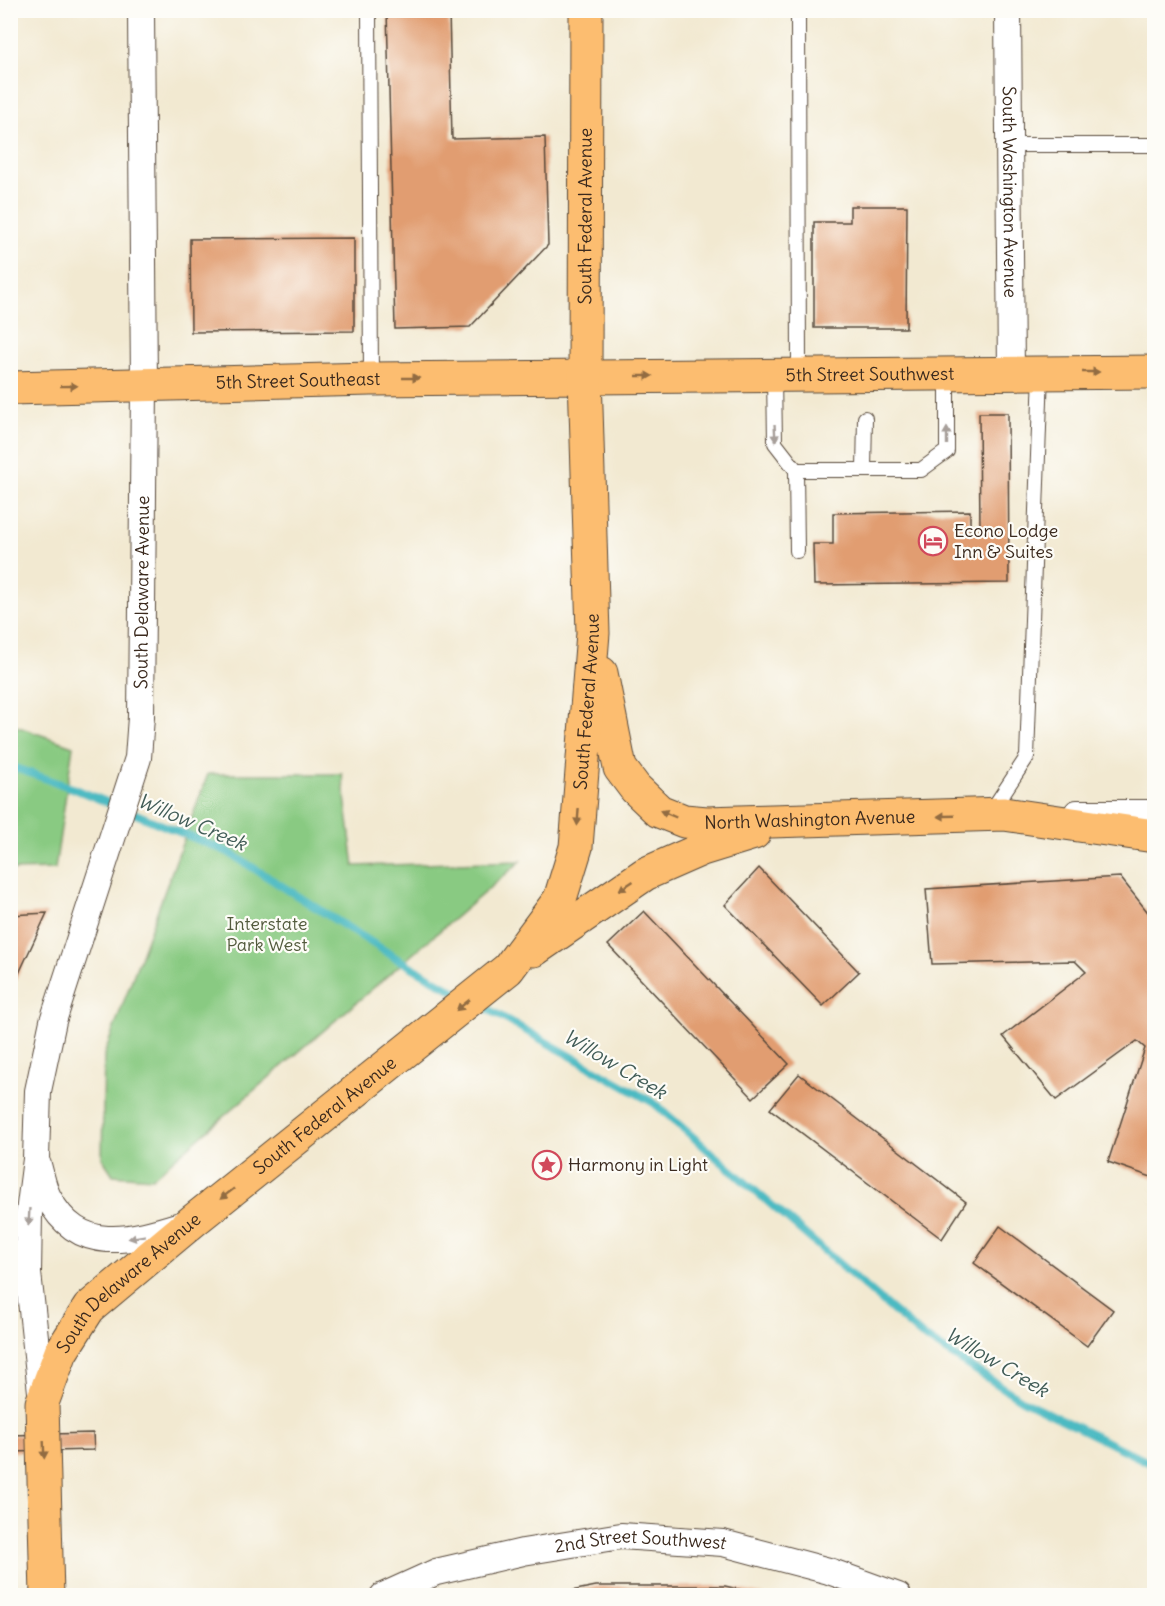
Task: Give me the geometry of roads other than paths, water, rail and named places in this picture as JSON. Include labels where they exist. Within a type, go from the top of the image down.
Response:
[{"type":"main road","name":"South Federal Avenue","points":[[194,1221],[508,969],[560,899],[576,847],[593,633],[585,376],[586,10]]},
{"type":"main road","name":"5th Street Southwest","points":[[585,376],[1155,372]]},
{"type":"main road","name":"5th Street Southeast","points":[[10,388],[585,376]]},
{"type":"main road","name":"North Washington Avenue","points":[[593,633],[620,768],[635,788],[659,811],[684,821],[707,823],[996,814],[1155,836]]},
{"type":"main road","points":[[508,969],[578,918],[645,874],[702,849],[797,820]]},
{"type":"main road","name":"South Delaware Avenue","points":[[47,1596],[42,1403],[61,1352],[89,1308],[194,1221]]},
{"type":"street","name":"South Delaware Avenue","points":[[42,1403],[28,1273],[29,1213],[36,1159],[38,1091],[53,1021],[138,758],[141,717],[144,385],[141,10]]},
{"type":"street","name":"South Washington Avenue","points":[[1008,10],[1009,146],[1026,373]]},
{"type":"street","points":[[996,814],[1155,813]]},
{"type":"street","name":"South Delaware Avenue","points":[[36,1159],[48,1196],[64,1219],[86,1236],[110,1240],[140,1238],[194,1221]]},
{"type":"street","name":"2nd Street Southwest","points":[[383,1596],[436,1572],[524,1552],[621,1536],[723,1544],[829,1571],[898,1596]]},
{"type":"lane","points":[[369,10],[371,379]]},
{"type":"lane","points":[[797,551],[796,470],[775,443],[786,375],[798,10]]},
{"type":"lane","points":[[1009,146],[1155,145]]},
{"type":"lane","points":[[796,470],[921,471],[946,451],[946,373]]},
{"type":"lane","points":[[996,814],[1027,757],[1026,373]]},
{"type":"lane","points":[[864,470],[865,418]]},
{"type":"waterway","name":"Willow Creek","points":[[10,766],[75,789],[228,852],[396,958],[463,996]]},
{"type":"waterway","name":"Willow Creek","points":[[477,1003],[654,1103],[921,1335],[1022,1400],[1154,1465]]},
{"type":"place","name":"Econo Lodge Inn & Suites","points":[[933,541]]},
{"type":"place","name":"Harmony in Light","points":[[547,1165]]},
{"type":"park label","name":"Interstate Park West","points":[[267,934]]}]
